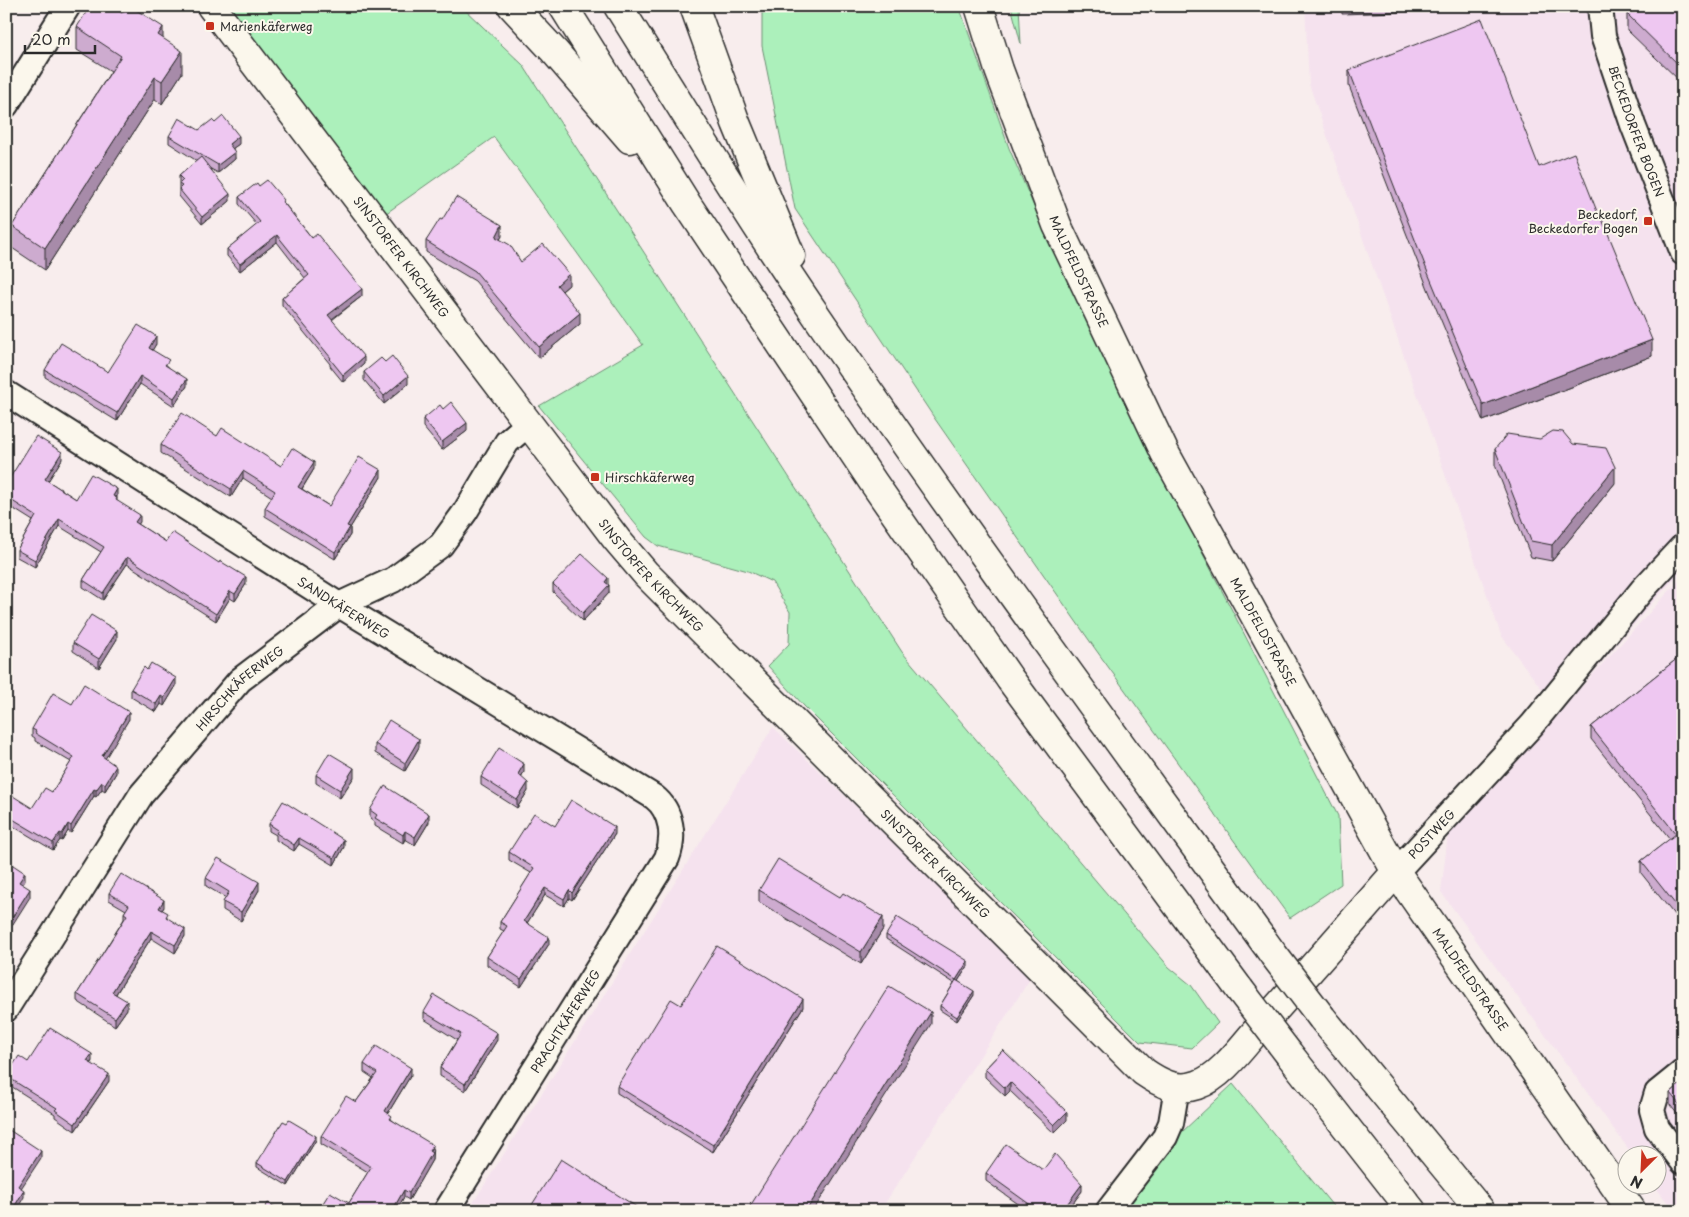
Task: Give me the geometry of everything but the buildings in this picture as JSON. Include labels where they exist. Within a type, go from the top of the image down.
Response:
[{"type":"main road","name":"SINSTORFER KIRCHWEG","points":[[210,6],[617,540],[646,574],[1144,1072],[1169,1085]]},
{"type":"main road","points":[[512,6],[554,51],[686,204]]},
{"type":"main road","points":[[563,6],[686,204],[873,482],[1010,679],[1240,990],[1412,1211]]},
{"type":"main road","points":[[618,6],[748,214],[817,317],[1048,645],[1273,954],[1322,1018],[1481,1211]]},
{"type":"main road","points":[[694,6],[746,149],[817,317]]},
{"type":"main road","name":"MALDFELDSTRASSE","points":[[979,6],[999,70],[1058,226],[1165,453],[1396,872],[1632,1211]]},
{"type":"main road","name":"POSTWEG","points":[[1169,1085],[1195,1086],[1214,1077],[1396,872]]},
{"type":"street","points":[[6,105],[68,6]]},
{"type":"street","name":"BECKEDORFER BOGEN","points":[[1600,6],[1603,36],[1609,54],[1633,125],[1683,253]]},
{"type":"street","name":"SANDKÄFERWEG","points":[[6,393],[339,605],[654,797],[664,808],[670,827]]},
{"type":"street","name":"HIRSCHKÄFERWEG","points":[[6,1009],[141,795],[240,680],[339,605],[393,580],[441,545],[465,512],[507,442],[528,424]]},
{"type":"street","name":"POSTWEG","points":[[1396,872],[1532,724],[1642,590],[1683,546]]},
{"type":"street","name":"PRACHTKÄFERWEG","points":[[446,1211],[667,858],[671,848],[670,827]]},
{"type":"street","points":[[1683,1072],[1658,1093],[1652,1110],[1657,1128],[1683,1162]]},
{"type":"street","points":[[1108,1211],[1165,1137],[1171,1123],[1169,1085]]},
{"type":"shaded area","points":[[1305,6],[1683,6],[1683,570],[1652,603],[1574,695],[1683,576],[1683,1211],[1674,1211],[1661,1194],[1666,1194],[1666,1144],[1625,1144],[1441,892],[1448,834],[1559,712],[1501,635],[1309,84]]},
{"type":"shaded area","points":[[773,727],[1032,976],[880,1211],[468,1211]]},
{"type":"green space","points":[[228,6],[461,6],[523,65],[902,652],[1169,967],[1191,985],[1218,1023],[1192,1048],[1140,1042],[804,706],[768,666],[789,644],[790,612],[772,582],[748,571],[658,546],[646,537],[539,406],[643,345],[494,137],[385,214]]},
{"type":"green space","points":[[762,6],[959,6],[1009,148],[1046,235],[1152,455],[1338,816],[1341,884],[1290,918],[1096,650],[935,419],[795,209],[762,46]]},
{"type":"green space","points":[[1011,6],[1019,6],[1021,44]]},
{"type":"green space","points":[[1233,1084],[1337,1211],[1124,1211],[1181,1133]]},
{"type":"place","name":"Marienkäferweg","points":[[210,26]]},
{"type":"place","name":"Beckedorf, Beckedorfer Bogen","points":[[1648,221]]},
{"type":"place","name":"Hirschkäferweg","points":[[595,477]]}]
